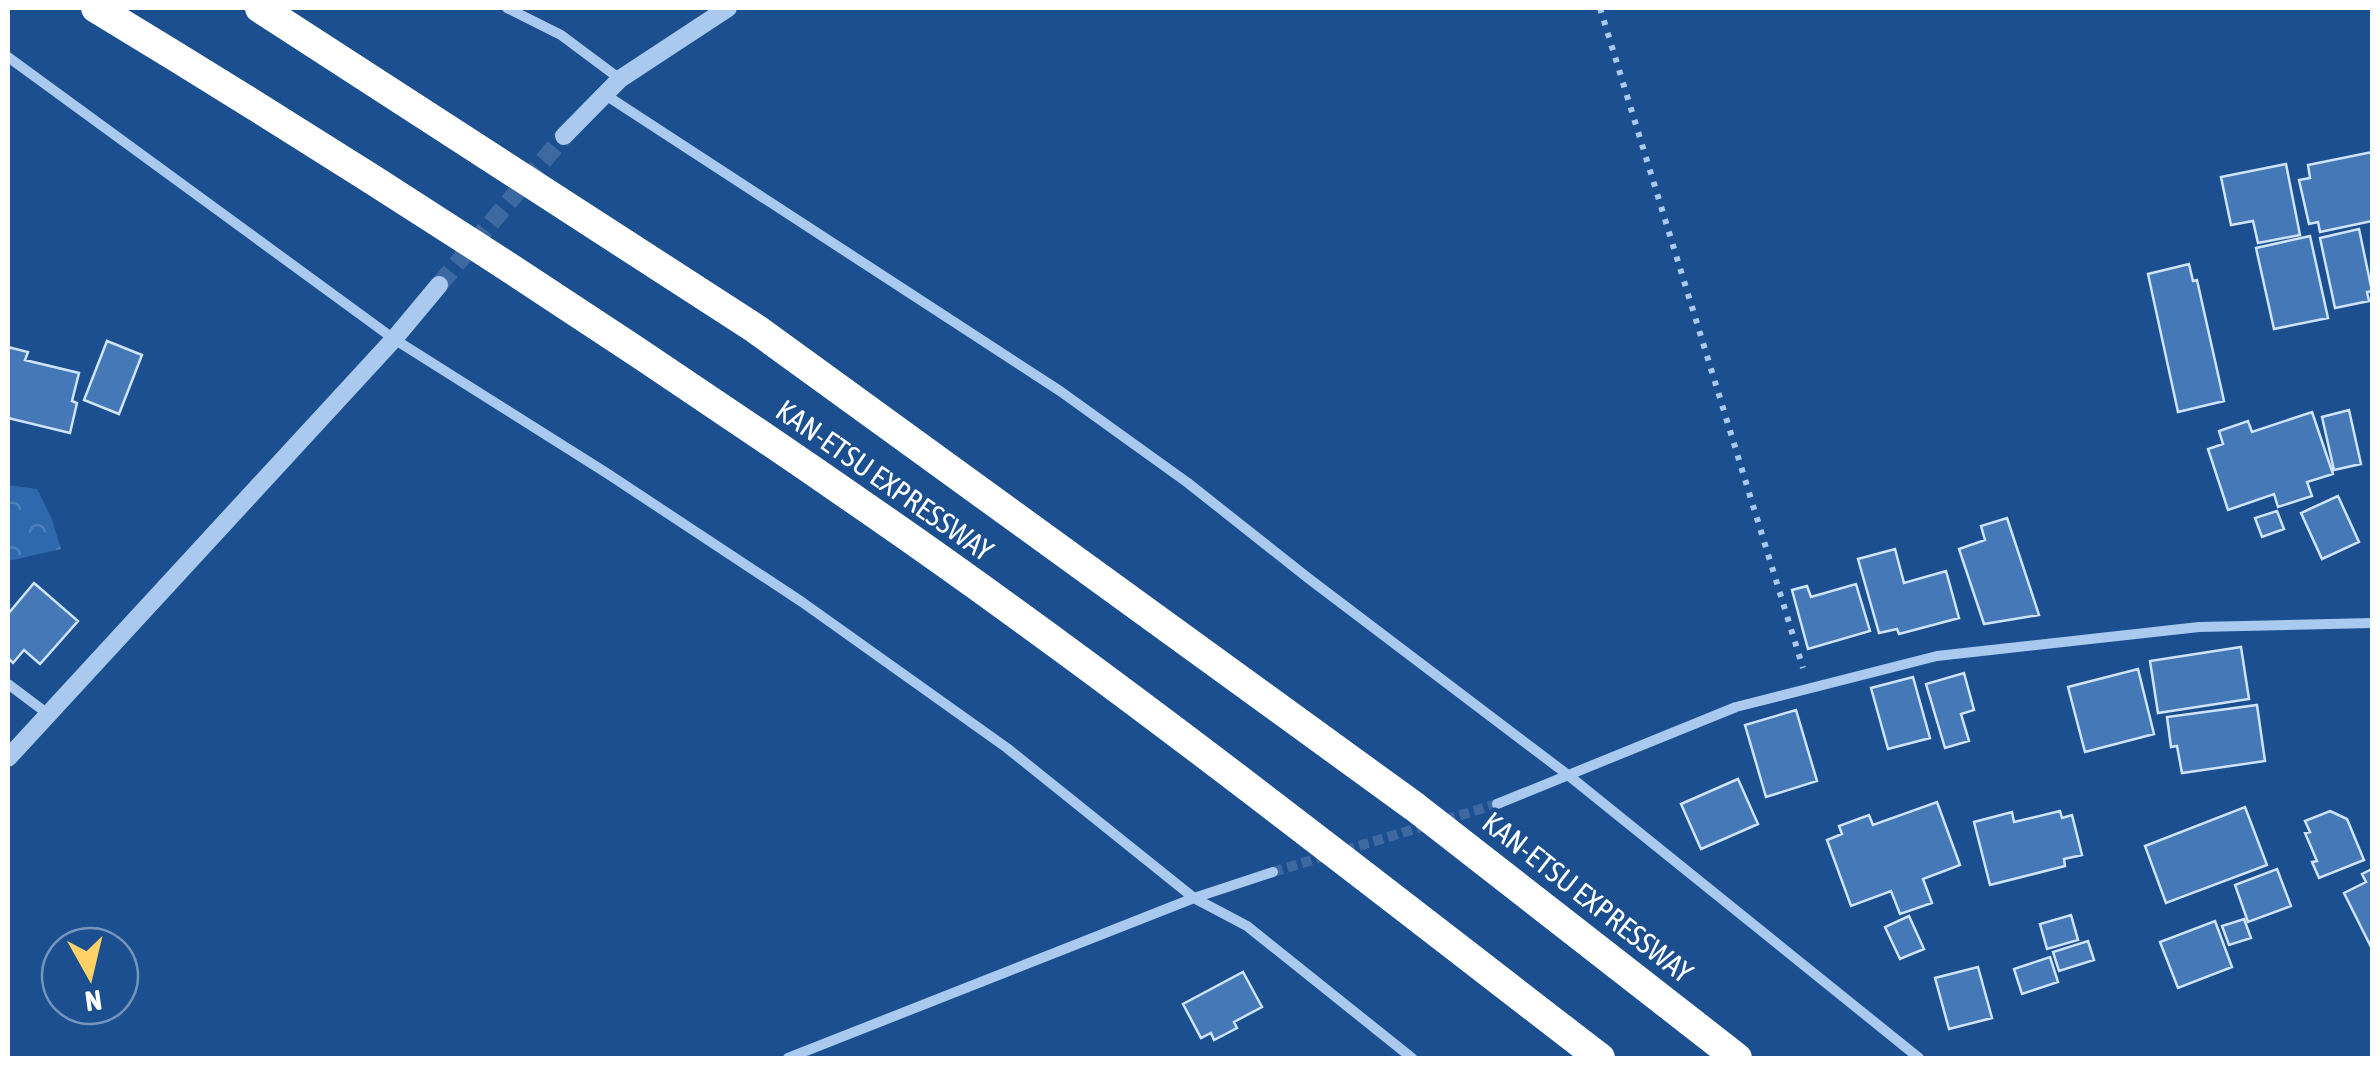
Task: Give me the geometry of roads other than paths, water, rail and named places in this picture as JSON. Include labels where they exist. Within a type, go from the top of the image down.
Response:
[{"type":"highway","name":"KAN-ETSU EXPRESSWAY","points":[[96,8],[509,266],[880,516],[1241,781],[1600,1058]]},
{"type":"highway","name":"KAN-ETSU EXPRESSWAY","points":[[260,8],[756,329],[1416,807],[1737,1058]]},
{"type":"street","points":[[508,8],[561,35],[620,80]]},
{"type":"street","points":[[564,136],[620,80],[728,8]]},
{"type":"street","points":[[8,57],[394,339],[802,602],[1008,748],[1194,898],[1247,926],[1412,1058]]},
{"type":"street","points":[[604,94],[1060,391],[1188,483],[1568,774],[1920,1058]]},
{"type":"street","points":[[8,758],[394,339],[439,284]]},
{"type":"street","points":[[1497,804],[1736,706],[1937,656],[2199,627],[2372,624]]},
{"type":"street","points":[[8,684],[48,714]]},
{"type":"street","points":[[788,1058],[1194,898],[1274,872]]},
{"type":"tunnel","points":[[439,285],[564,136]]},
{"type":"tunnel","points":[[1273,872],[1497,804]]}]
